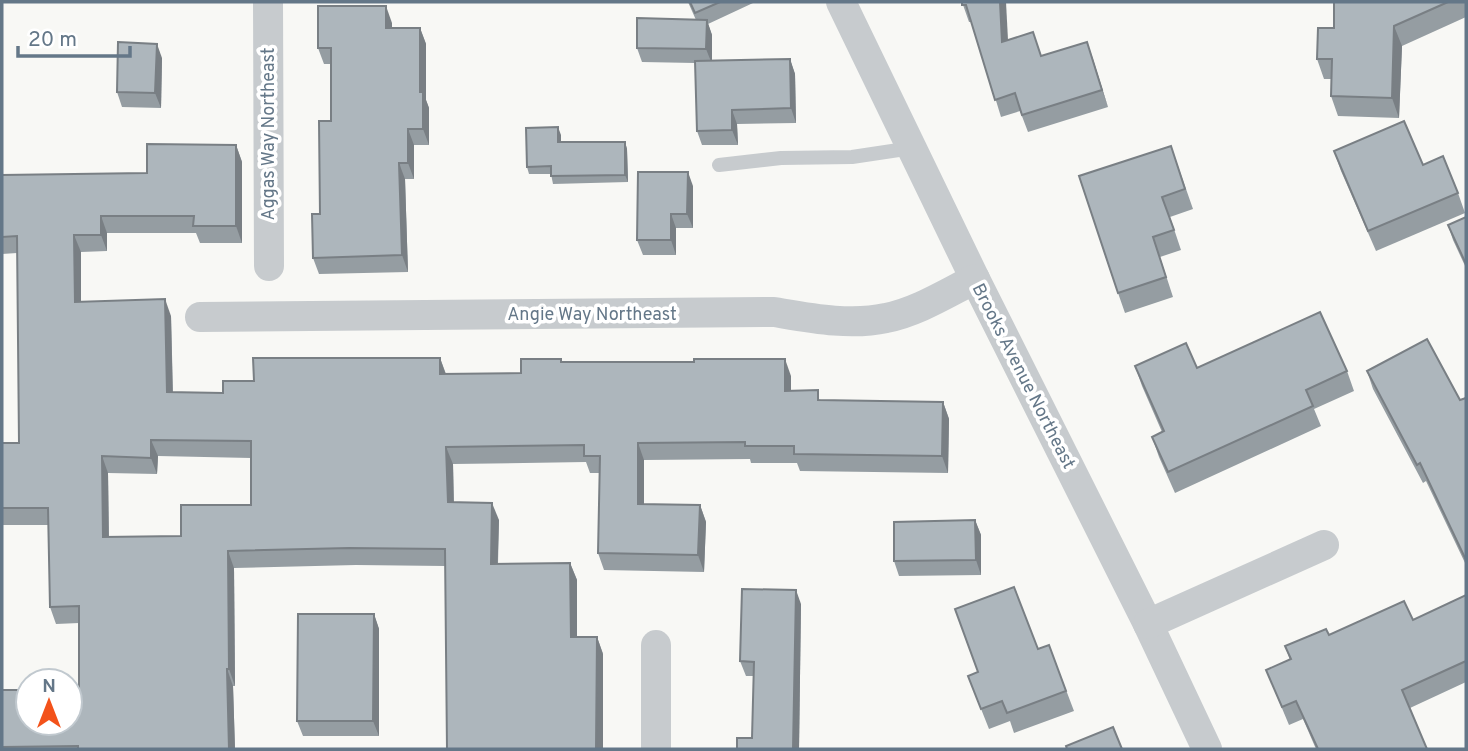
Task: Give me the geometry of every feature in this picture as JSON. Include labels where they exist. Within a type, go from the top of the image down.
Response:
[{"type":"street","name":"Aggas Way Northeast","points":[[268,2],[269,266]]},
{"type":"street","name":"Brooks Avenue Northeast","points":[[841,2],[1207,749]]},
{"type":"street","name":"Angie Way Northeast","points":[[200,317],[774,312],[850,321],[886,318],[904,312],[975,279]]},
{"type":"street","points":[[1148,624],[1324,545]]},
{"type":"street","points":[[656,645],[656,749]]},
{"type":"lane","points":[[719,165],[781,158],[852,157],[912,148]]},
{"type":"building","points":[[690,2],[720,2],[695,13]]},
{"type":"building","points":[[962,2],[1000,2],[1002,42],[1033,32],[1041,56],[1087,42],[1102,90],[1022,115],[1015,93],[995,100],[966,5],[962,5]]},
{"type":"building","points":[[1334,2],[1448,2],[1394,26],[1392,98],[1331,96],[1332,59],[1317,59],[1318,28],[1334,28]]},
{"type":"building","points":[[318,6],[386,6],[386,28],[420,28],[423,129],[408,129],[408,163],[399,163],[402,255],[313,258],[312,214],[320,214],[319,121],[331,121],[331,48],[318,48]]},
{"type":"building","points":[[637,18],[707,20],[706,49],[637,48]]},
{"type":"building","points":[[118,42],[157,44],[155,93],[117,92]]},
{"type":"building","points":[[790,59],[791,108],[732,110],[732,130],[697,131],[695,61]]},
{"type":"building","points":[[1404,121],[1423,165],[1443,156],[1458,193],[1368,231],[1334,151]]},
{"type":"building","points":[[558,127],[558,142],[625,142],[625,175],[551,176],[551,166],[527,167],[526,128]]},
{"type":"building","points":[[147,144],[236,145],[236,226],[193,226],[194,216],[101,216],[101,235],[74,235],[75,302],[165,299],[167,392],[223,393],[223,381],[254,381],[253,358],[440,358],[440,374],[521,373],[521,359],[561,359],[561,362],[694,362],[694,359],[785,359],[785,391],[818,390],[818,400],[943,402],[942,456],[794,454],[794,446],[745,446],[745,442],[638,443],[638,504],[700,505],[698,555],[598,553],[600,456],[584,456],[584,445],[446,447],[448,502],[492,503],[491,564],[570,563],[571,637],[597,637],[596,749],[447,749],[445,549],[349,548],[228,551],[229,749],[2,747],[2,690],[14,690],[14,737],[84,737],[84,667],[79,667],[79,606],[50,607],[48,508],[2,508],[2,443],[19,443],[17,236],[2,237],[2,175],[147,173]],"holes":[[[151,440],[251,441],[251,505],[181,505],[181,536],[103,537],[102,456],[151,458]]]},
{"type":"building","points":[[1171,146],[1185,189],[1162,197],[1174,230],[1153,237],[1166,277],[1118,293],[1079,176]]},
{"type":"building","points":[[638,172],[688,172],[687,214],[671,214],[671,240],[637,240]]},
{"type":"building","points":[[1466,217],[1466,264],[1448,225]]},
{"type":"building","points":[[1320,312],[1347,371],[1306,390],[1313,406],[1168,472],[1152,437],[1164,431],[1135,366],[1186,343],[1197,368]]},
{"type":"building","points":[[1427,339],[1460,400],[1466,398],[1466,560],[1420,463],[1417,465],[1367,371]]},
{"type":"building","points":[[975,520],[976,560],[894,561],[894,522]]},
{"type":"building","points":[[1014,587],[1038,649],[1049,645],[1066,691],[1007,713],[1002,701],[981,709],[968,676],[978,672],[955,609]]},
{"type":"building","points":[[742,589],[796,590],[793,749],[737,749],[737,738],[752,738],[754,662],[740,661]]},
{"type":"building","points":[[1466,595],[1466,661],[1402,690],[1427,749],[1318,749],[1296,701],[1282,707],[1266,670],[1291,659],[1285,646],[1326,629],[1329,635],[1404,601],[1413,620]]},
{"type":"building","points":[[298,614],[374,614],[373,721],[297,721]]},
{"type":"building","points":[[1113,727],[1122,749],[1067,749],[1066,746]]}]
